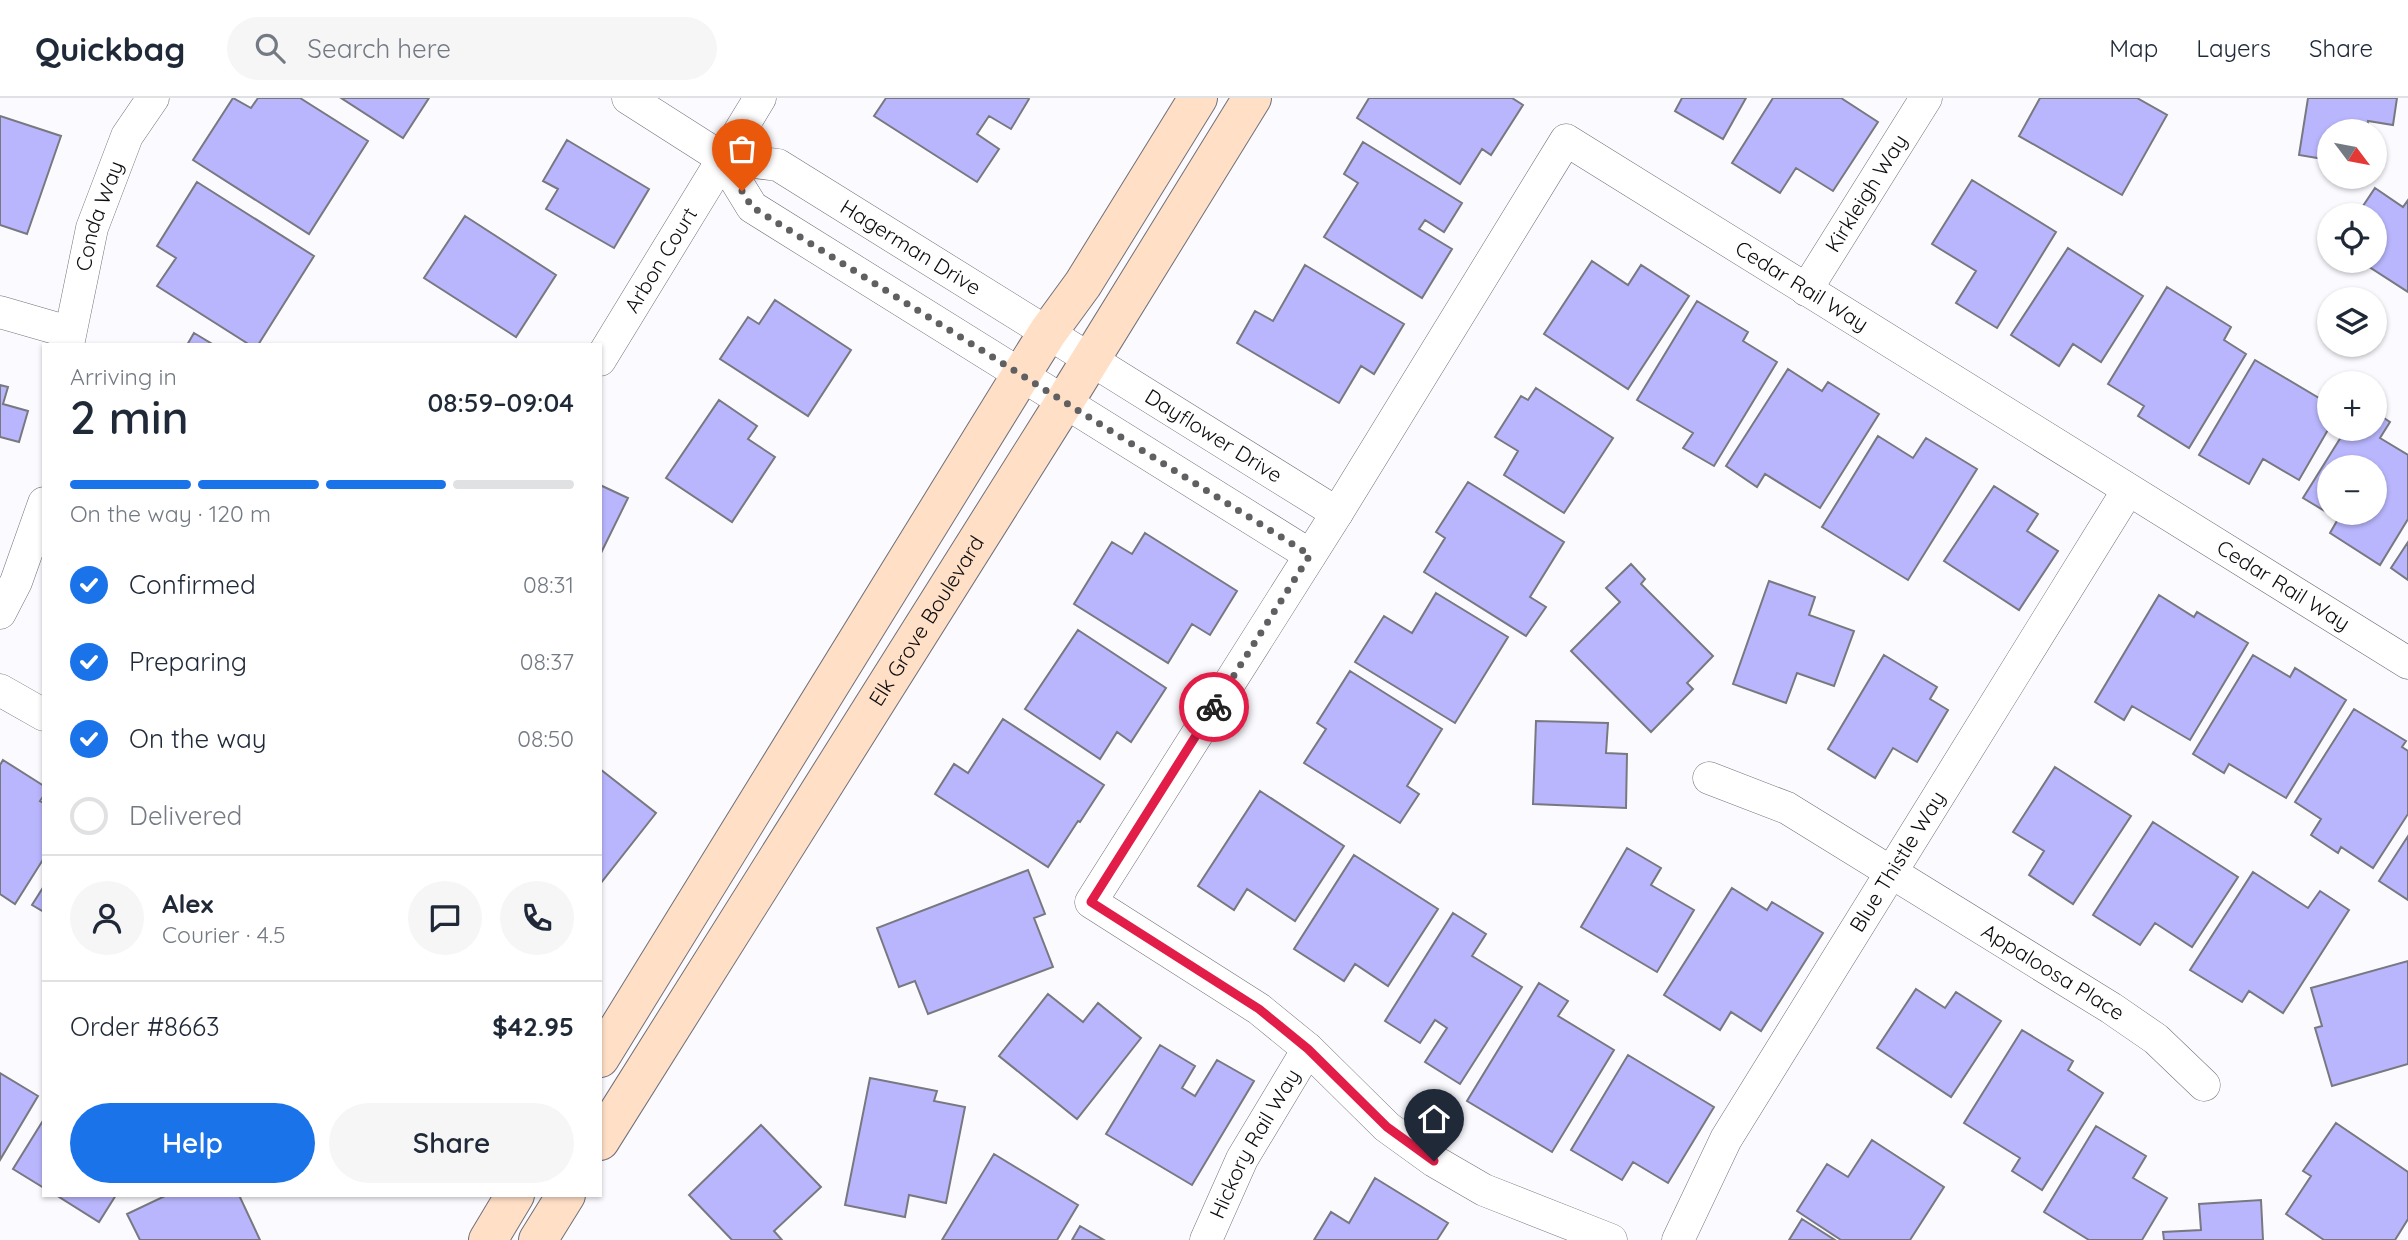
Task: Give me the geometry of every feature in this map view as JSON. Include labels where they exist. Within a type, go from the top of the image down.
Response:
[{"type":"main road","points":[[602,1055],[1021,375],[1083,284],[1198,98]]},
{"type":"main road","name":"Elk Grove Boulevard","points":[[602,1138],[1252,98]]},
{"type":"main road","points":[[488,1240],[514,1197]]},
{"type":"main road","points":[[538,1240],[565,1197]]},
{"type":"street","name":"Conda Way","points":[[69,338],[92,228],[127,136],[153,98]]},
{"type":"street","name":"Hagerman Drive","points":[[628,98],[722,158],[778,165],[1091,358]]},
{"type":"street","name":"Arbon Court","points":[[602,357],[760,98]]},
{"type":"street","name":"Kirkleigh Way","points":[[1806,289],[1926,98]]},
{"type":"street","name":"Cedar Rail Way","points":[[1337,513],[1566,140],[2408,663]]},
{"type":"street","name":"Hagerman Drive","points":[[722,158],[752,207],[1065,401]]},
{"type":"street","points":[[0,312],[69,338]]},
{"type":"street","name":"Dayflower Drive","points":[[1091,358],[1337,513]]},
{"type":"street","points":[[1065,401],[1310,555]]},
{"type":"street","name":"Blue Thistle Way","points":[[1678,1240],[1726,1139],[2128,490]]},
{"type":"street","points":[[0,613],[16,582],[42,509]]},
{"type":"street","points":[[1337,513],[1091,902],[1259,1009],[1308,1049],[1387,1127],[1434,1161],[1484,1189],[1611,1240]]},
{"type":"street","points":[[0,691],[42,714]]},
{"type":"street","name":"Appaloosa Place","points":[[1709,778],[1787,808],[2111,1008],[2156,1039],[2204,1085]]},
{"type":"street","name":"Hickory Rail Way","points":[[1206,1240],[1242,1159],[1308,1049]]},
{"type":"building","points":[[233,98],[251,108],[258,98],[300,98],[368,141],[309,234],[193,160]]},
{"type":"building","points":[[341,98],[429,98],[403,138]]},
{"type":"building","points":[[886,98],[1029,99],[1011,129],[989,116],[977,134],[999,149],[977,182],[874,116]]},
{"type":"building","points":[[1369,98],[1512,98],[1523,105],[1491,155],[1482,149],[1460,184],[1357,118]]},
{"type":"building","points":[[1682,98],[1746,98],[1723,139],[1675,111]]},
{"type":"building","points":[[1773,98],[1841,98],[1878,122],[1833,191],[1796,168],[1780,193],[1732,163]]},
{"type":"building","points":[[2040,98],[2137,98],[2167,115],[2122,195],[2019,136]]},
{"type":"building","points":[[2308,98],[2397,98],[2393,125],[2387,124],[2387,119],[2317,119],[2317,158],[2299,155]]},
{"type":"building","points":[[0,116],[61,136],[27,234],[0,225]]},
{"type":"building","points":[[567,140],[649,189],[614,248],[546,209],[558,189],[543,181]]},
{"type":"building","points":[[1363,142],[1462,203],[1444,232],[1425,220],[1419,229],[1452,249],[1422,298],[1324,237],[1358,183],[1344,174]]},
{"type":"building","points":[[1972,180],[2056,232],[1997,328],[1956,303],[1976,271],[1932,244]]},
{"type":"building","points":[[197,182],[314,256],[259,343],[247,343],[157,286],[176,258],[157,246]]},
{"type":"building","points":[[2374,189],[2403,207],[2408,200],[2408,292],[2379,273],[2387,273],[2387,203],[2365,203]]},
{"type":"building","points":[[465,216],[556,275],[516,337],[424,278]]},
{"type":"building","points":[[2068,248],[2143,296],[2101,362],[2073,344],[2059,366],[2011,335]]},
{"type":"building","points":[[1592,261],[1628,285],[1641,265],[1689,296],[1628,389],[1544,334]]},
{"type":"building","points":[[1305,265],[1404,324],[1374,374],[1361,366],[1339,403],[1237,343],[1255,311],[1273,321]]},
{"type":"building","points":[[2167,287],[2231,327],[2224,340],[2246,354],[2189,448],[2138,416],[2144,406],[2108,384]]},
{"type":"building","points":[[775,300],[851,350],[808,416],[720,359],[748,317],[759,324]]},
{"type":"building","points":[[1697,301],[1748,332],[1743,341],[1777,362],[1714,466],[1683,448],[1693,433],[1637,400]]},
{"type":"building","points":[[194,333],[211,343],[188,343]]},
{"type":"building","points":[[2255,360],[2317,397],[2317,441],[2322,441],[2299,480],[2263,459],[2249,484],[2199,455]]},
{"type":"building","points":[[1788,369],[1822,391],[1828,382],[1879,414],[1820,508],[1765,474],[1757,487],[1726,466]]},
{"type":"building","points":[[0,385],[8,387],[3,404],[28,411],[19,442],[0,437]]},
{"type":"building","points":[[1536,388],[1613,438],[1564,513],[1504,475],[1518,451],[1495,437],[1521,396],[1528,400]]},
{"type":"building","points":[[719,400],[757,426],[748,439],[775,457],[732,522],[666,478]]},
{"type":"building","points":[[1878,436],[1913,458],[1926,438],[1977,469],[1908,580],[1822,527]]},
{"type":"building","points":[[2339,441],[2385,441],[2408,455],[2408,519],[2380,565],[2330,533],[2335,525],[2387,525],[2387,455],[2330,455]]},
{"type":"building","points":[[2317,476],[2317,506],[2303,498]]},
{"type":"building","points":[[1468,482],[1564,542],[1530,597],[1546,607],[1526,636],[1424,572],[1445,538],[1436,532]]},
{"type":"building","points":[[602,486],[628,498],[602,551]]},
{"type":"building","points":[[1994,486],[2038,514],[2027,531],[2058,551],[2019,610],[1944,561]]},
{"type":"building","points":[[1145,533],[1237,591],[1210,635],[1192,624],[1168,663],[1074,604],[1112,542],[1132,554]]},
{"type":"building","points":[[2408,542],[2408,580],[2391,568]]},
{"type":"building","points":[[1631,564],[1645,579],[1641,584],[1713,656],[1687,683],[1693,689],[1651,732],[1571,651],[1620,602],[1606,588]]},
{"type":"building","points":[[1769,581],[1815,597],[1809,615],[1854,631],[1834,686],[1797,673],[1786,703],[1733,684]]},
{"type":"building","points":[[1436,593],[1508,637],[1455,723],[1355,662],[1384,616],[1412,633]]},
{"type":"building","points":[[2159,595],[2194,617],[2197,612],[2248,643],[2190,740],[2132,706],[2124,720],[2095,702]]},
{"type":"building","points":[[1078,630],[1166,688],[1131,742],[1117,732],[1100,759],[1025,709]]},
{"type":"building","points":[[1884,655],[1937,687],[1930,699],[1948,710],[1917,762],[1893,748],[1875,778],[1828,749]]},
{"type":"building","points":[[2253,655],[2290,677],[2295,668],[2346,700],[2286,798],[2229,764],[2224,773],[2193,754]]},
{"type":"building","points":[[1350,671],[1442,729],[1407,786],[1419,794],[1400,823],[1304,763],[1326,729],[1317,723]]},
{"type":"building","points":[[2354,709],[2406,741],[2402,747],[2408,751],[2408,814],[2373,868],[2341,847],[2338,853],[2311,835],[2321,819],[2295,802]]},
{"type":"building","points":[[1003,719],[1104,785],[1048,867],[935,794],[954,764],[968,773]]},
{"type":"building","points":[[1536,721],[1608,723],[1606,753],[1627,754],[1626,808],[1533,804]]},
{"type":"building","points":[[3,760],[42,785],[42,861],[15,904],[0,894],[0,765]]},
{"type":"building","points":[[2055,767],[2131,816],[2073,904],[2029,875],[2044,851],[2013,832]]},
{"type":"building","points":[[602,771],[656,813],[602,881]]},
{"type":"building","points":[[1260,791],[1344,846],[1295,921],[1247,889],[1234,910],[1198,886]]},
{"type":"building","points":[[2153,822],[2238,877],[2192,947],[2155,923],[2140,945],[2093,915]]},
{"type":"building","points":[[2408,836],[2408,900],[2379,881]]},
{"type":"building","points":[[1627,848],[1661,868],[1651,885],[1694,910],[1657,972],[1581,927]]},
{"type":"building","points":[[1354,855],[1438,909],[1388,986],[1355,964],[1344,981],[1294,949]]},
{"type":"building","points":[[1028,870],[1045,914],[1034,918],[1053,967],[928,1014],[915,981],[899,987],[877,928]]},
{"type":"building","points":[[2253,872],[2308,908],[2320,891],[2349,910],[2283,1013],[2249,991],[2242,1002],[2190,970]]},
{"type":"building","points":[[1732,888],[1767,910],[1772,902],[1823,933],[1761,1031],[1731,1012],[1720,1030],[1664,995]]},
{"type":"building","points":[[42,889],[42,911],[32,905]]},
{"type":"building","points":[[1453,913],[1486,934],[1472,956],[1522,987],[1460,1084],[1425,1062],[1447,1028],[1435,1020],[1420,1043],[1385,1021]]},
{"type":"building","points":[[2408,961],[2408,1064],[2332,1086],[2315,1028],[2322,1026],[2311,988]]},
{"type":"building","points":[[1539,983],[1568,1001],[1558,1016],[1614,1050],[1552,1152],[1467,1101]]},
{"type":"building","points":[[1916,989],[1945,1008],[1956,992],[2001,1021],[1951,1097],[1877,1048]]},
{"type":"building","points":[[1048,994],[1083,1022],[1098,1003],[1141,1038],[1077,1119],[999,1056]]},
{"type":"building","points":[[2022,1030],[2073,1061],[2068,1070],[2103,1093],[2042,1190],[2012,1171],[2020,1158],[1964,1123]]},
{"type":"building","points":[[1160,1045],[1195,1066],[1182,1088],[1195,1096],[1217,1060],[1254,1081],[1192,1185],[1106,1134]]},
{"type":"building","points":[[1628,1055],[1714,1107],[1668,1183],[1633,1162],[1622,1180],[1571,1150]]},
{"type":"building","points":[[0,1073],[38,1096],[0,1160]]},
{"type":"building","points":[[870,1078],[937,1091],[934,1101],[965,1107],[946,1203],[909,1195],[905,1217],[845,1205]]},
{"type":"building","points":[[42,1122],[42,1187],[13,1169]]},
{"type":"building","points":[[2336,1123],[2408,1172],[2408,1219],[2395,1240],[2324,1240],[2286,1214],[2311,1176],[2303,1171]]},
{"type":"building","points":[[761,1125],[821,1187],[774,1231],[782,1240],[732,1240],[689,1195]]},
{"type":"building","points":[[2096,1126],[2146,1156],[2133,1178],[2167,1198],[2142,1240],[2089,1240],[2044,1212]]},
{"type":"building","points":[[1872,1140],[1944,1187],[1910,1240],[1841,1240],[1797,1211],[1827,1164],[1848,1177]]},
{"type":"building","points":[[994,1154],[1078,1205],[1057,1240],[942,1240]]},
{"type":"building","points":[[1375,1178],[1448,1223],[1437,1240],[1314,1240],[1331,1212],[1349,1223]]},
{"type":"building","points":[[59,1197],[115,1197],[99,1222]]},
{"type":"building","points":[[163,1197],[240,1197],[260,1240],[140,1240],[127,1214]]},
{"type":"building","points":[[2261,1200],[2263,1240],[2164,1240],[2163,1232],[2201,1230],[2199,1204]]},
{"type":"building","points":[[1802,1219],[1835,1240],[1789,1240]]},
{"type":"building","points":[[1080,1226],[1104,1240],[1072,1240]]},
{"type":"way so far","points":[[742,191],[752,207],[1310,555],[1214,707]]},
{"type":"route","points":[[1214,707],[1091,902],[1259,1009],[1308,1049],[1387,1127],[1434,1161]]}]
